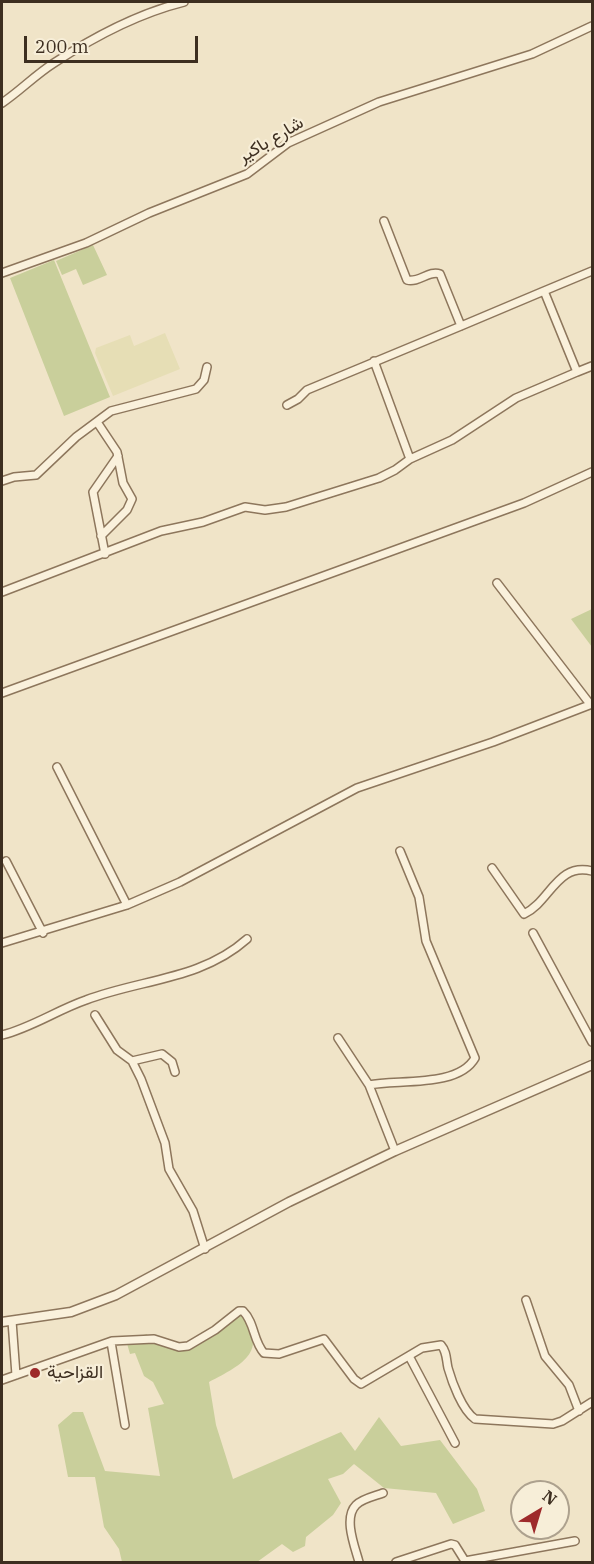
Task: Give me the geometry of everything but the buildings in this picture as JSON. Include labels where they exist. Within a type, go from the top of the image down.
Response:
[{"type":"street","points":[[2,103],[43,71],[88,42],[147,13],[184,2]]},
{"type":"street","name":"شارع باكير","points":[[2,272],[86,243],[156,210],[247,174],[288,143],[379,102],[532,54],[592,26]]},
{"type":"street","points":[[384,221],[407,280],[413,281],[434,273],[440,274],[460,326]]},
{"type":"street","points":[[287,405],[307,390],[592,271]]},
{"type":"street","points":[[544,291],[577,372]]},
{"type":"street","points":[[374,361],[410,459]]},
{"type":"street","points":[[2,592],[153,534],[203,522],[239,509],[276,509],[336,493],[395,470],[410,459],[452,440],[516,398],[592,366]]},
{"type":"street","points":[[2,481],[14,477],[36,475],[97,422],[116,409],[196,389],[204,380],[207,367]]},
{"type":"street","points":[[97,422],[118,456],[123,483],[132,499],[127,510],[101,536]]},
{"type":"street","points":[[105,554],[93,492],[118,456]]},
{"type":"street","points":[[2,693],[513,507],[592,472]]},
{"type":"street","points":[[2,943],[42,933],[127,905],[180,882],[357,788],[502,739],[591,704],[497,583]]},
{"type":"street","points":[[57,767],[127,905]]},
{"type":"street","points":[[369,1084],[433,1080],[464,1068],[475,1058],[426,941],[419,897],[400,850]]},
{"type":"street","points":[[6,861],[42,933]]},
{"type":"street","points":[[492,868],[524,914],[557,881],[570,872],[592,871]]},
{"type":"street","points":[[533,933],[592,1041]]},
{"type":"street","points":[[2,1035],[18,1031],[86,999],[124,987],[173,978],[202,967],[226,956],[247,939]]},
{"type":"street","points":[[95,1015],[117,1050],[132,1061],[165,1143],[169,1169],[193,1211],[205,1249]]},
{"type":"street","points":[[338,1038],[369,1084],[394,1151]]},
{"type":"street","points":[[132,1061],[162,1054],[169,1057],[175,1072]]},
{"type":"street","points":[[2,1322],[71,1312],[89,1306],[205,1249],[289,1202],[394,1151],[592,1065]]},
{"type":"street","points":[[526,1300],[545,1356],[569,1385],[579,1412]]},
{"type":"street","points":[[2,1380],[111,1342],[154,1339],[179,1347],[188,1346],[215,1330],[239,1311],[243,1311],[249,1318],[259,1348],[264,1353],[279,1354],[324,1339],[354,1379],[361,1384],[433,1345],[443,1347],[454,1383],[468,1414],[475,1419],[517,1420],[541,1425],[562,1421],[592,1402]]},
{"type":"street","points":[[12,1321],[16,1374]]},
{"type":"street","points":[[111,1342],[125,1425]]},
{"type":"street","points":[[409,1356],[455,1443]]},
{"type":"street","points":[[359,1563],[351,1530],[351,1512],[358,1502],[383,1493]]},
{"type":"street","points":[[396,1563],[450,1544],[455,1545],[465,1561],[574,1541]]},
{"type":"shaded area","points":[[165,333],[180,369],[113,396],[95,353],[96,348],[130,335],[134,346]]},
{"type":"green space","points":[[93,245],[107,275],[83,285],[76,269],[62,275],[56,261]]},
{"type":"green space","points":[[54,260],[110,397],[64,416],[10,278]]},
{"type":"green space","points":[[592,609],[592,647],[571,619]]},
{"type":"green space","points":[[239,1311],[253,1336],[253,1346],[242,1362],[209,1382],[216,1425],[233,1479],[341,1432],[355,1451],[379,1417],[401,1446],[440,1440],[477,1489],[485,1511],[453,1524],[436,1493],[384,1488],[354,1464],[343,1474],[328,1479],[341,1503],[333,1515],[306,1537],[305,1546],[293,1552],[282,1544],[257,1562],[122,1562],[119,1549],[104,1527],[95,1477],[68,1477],[58,1425],[73,1412],[83,1412],[105,1471],[160,1476],[148,1408],[164,1404],[153,1382],[144,1376],[135,1353],[130,1354],[126,1340],[147,1334],[148,1339],[188,1343],[208,1336]]},
{"type":"place","name":"القزاحية","points":[[35,1373]]}]
